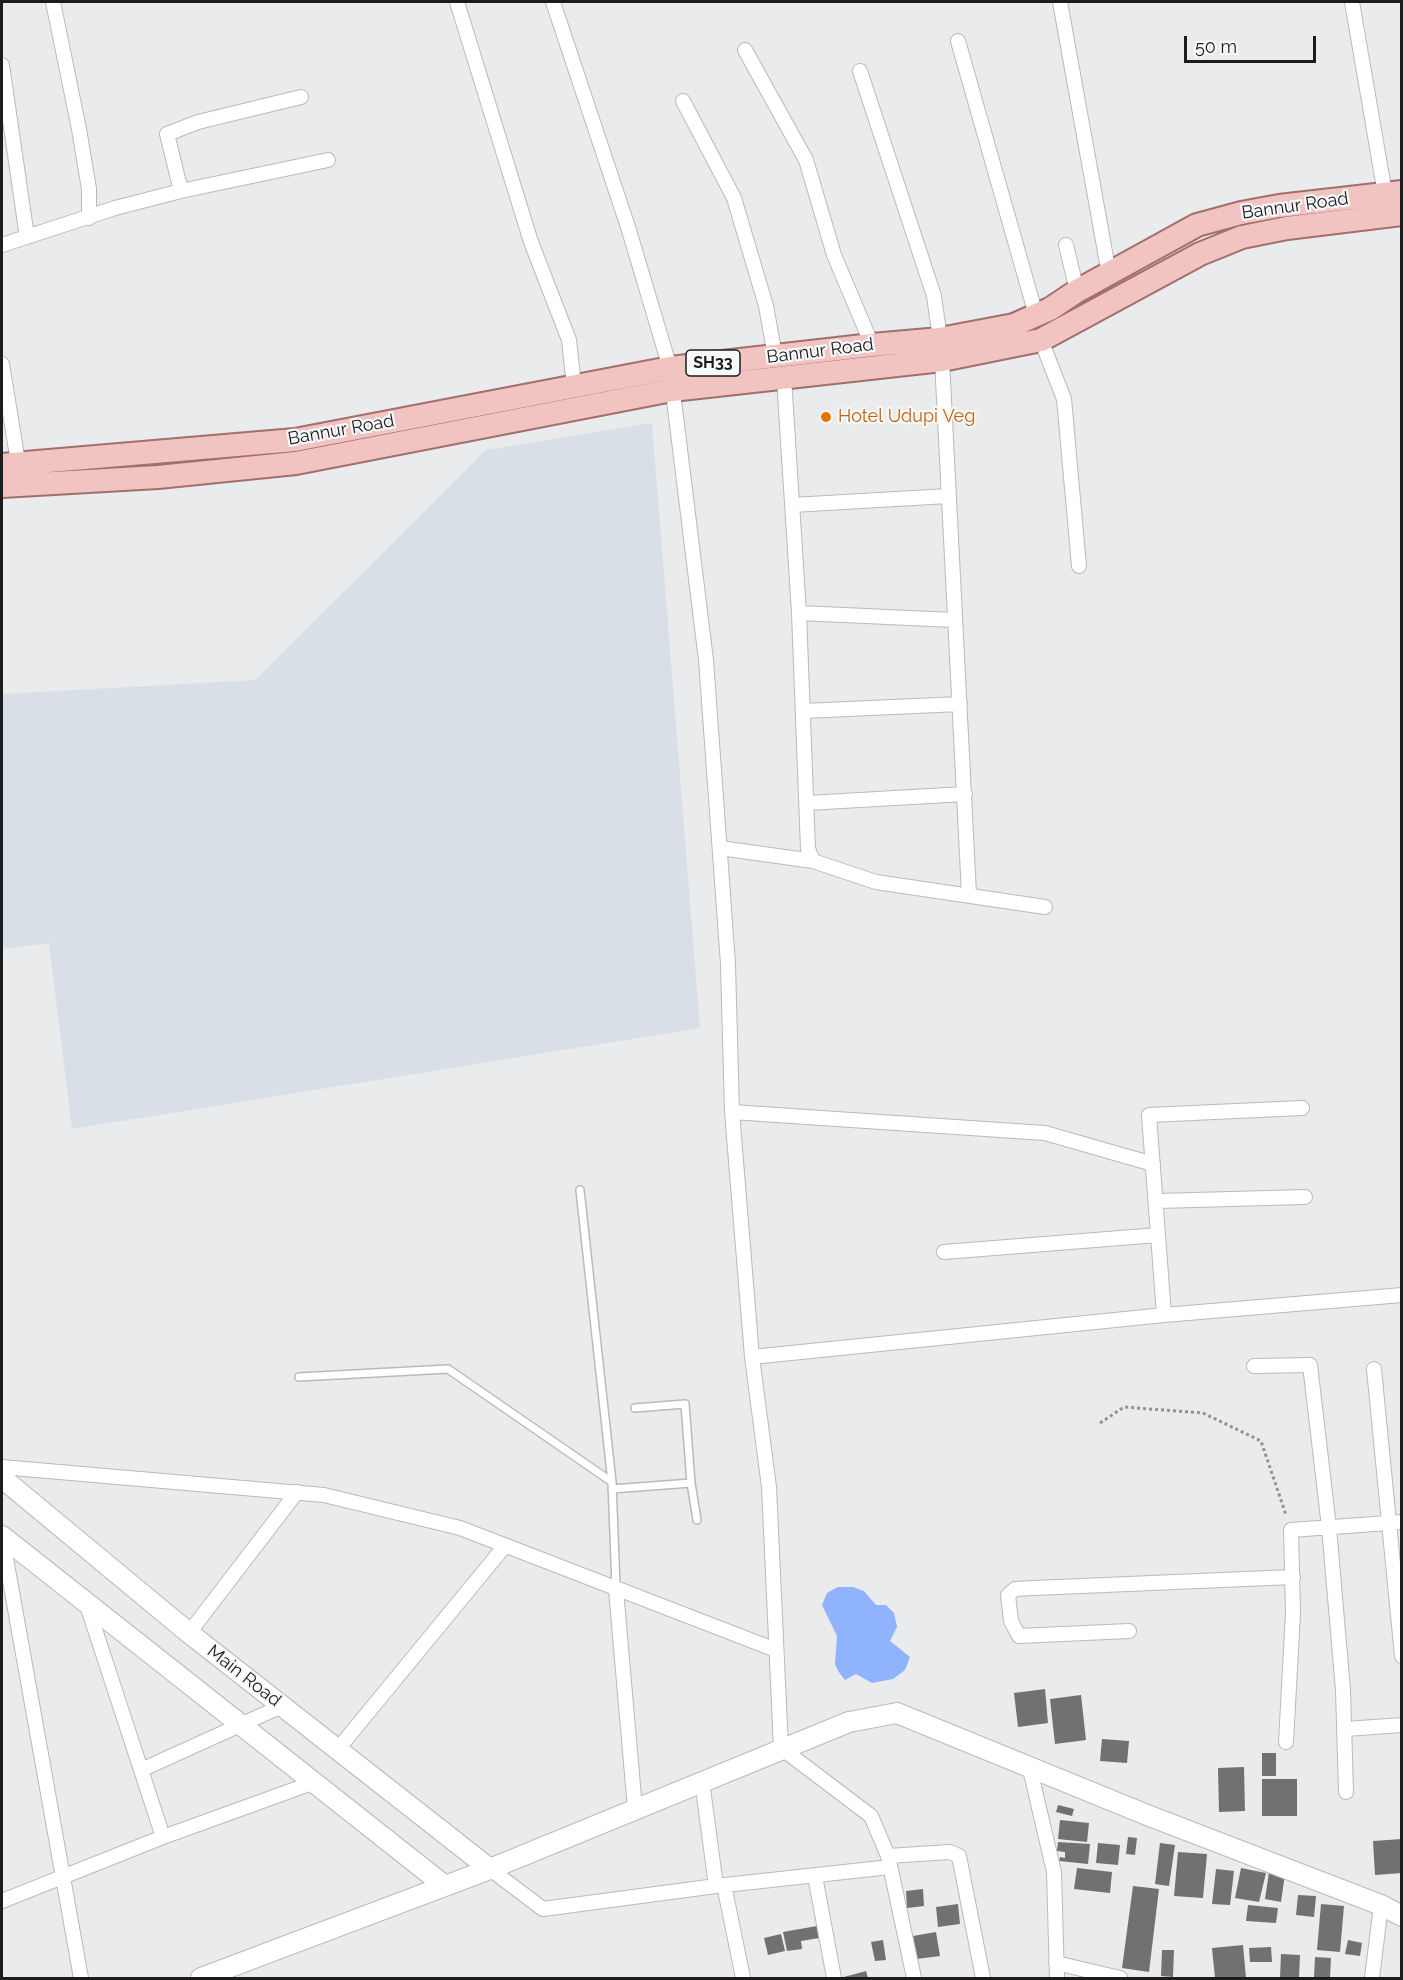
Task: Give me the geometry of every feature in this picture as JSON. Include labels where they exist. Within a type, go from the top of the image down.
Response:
[{"type":"main road","name":"Bannur Road","points":[[11,476],[295,440],[574,386],[671,379],[775,356],[872,345],[941,350],[1036,315],[1197,225],[1279,206],[1393,193]]},
{"type":"main road","points":[[11,476],[158,477],[296,463],[671,379],[784,378],[941,350],[1041,340],[1200,254],[1242,237],[1287,228],[1401,214]]},
{"type":"street","points":[[54,2],[79,129],[88,189],[88,218]]},
{"type":"street","points":[[457,2],[531,242],[569,340],[574,386]]},
{"type":"street","points":[[553,2],[628,227],[671,379],[706,660],[728,964],[732,1112],[752,1357],[769,1487],[781,1748]]},
{"type":"street","points":[[1060,2],[1110,274]]},
{"type":"street","points":[[1352,2],[1393,193]]},
{"type":"street","points":[[958,41],[1036,315]]},
{"type":"street","points":[[746,50],[806,160],[834,255],[872,345]]},
{"type":"street","points":[[2,65],[27,237]]},
{"type":"street","points":[[860,70],[934,296],[941,350],[969,894]]},
{"type":"street","points":[[181,191],[167,134],[198,122],[301,97]]},
{"type":"street","points":[[682,101],[734,198],[766,306],[775,356]]},
{"type":"street","points":[[2,245],[181,191],[328,160]]},
{"type":"street","points":[[1066,245],[1077,291]]},
{"type":"street","points":[[1041,340],[1064,399],[1079,566]]},
{"type":"street","points":[[2,364],[11,476]]},
{"type":"street","points":[[784,378],[799,613],[808,849],[813,861]]},
{"type":"street","points":[[792,505],[948,496]]},
{"type":"street","points":[[799,613],[954,620]]},
{"type":"street","points":[[802,711],[960,704]]},
{"type":"street","points":[[807,803],[965,794]]},
{"type":"street","points":[[720,848],[813,861],[876,882],[1045,907]]},
{"type":"street","points":[[1164,1315],[1149,1115],[1302,1108]]},
{"type":"street","points":[[732,1112],[1045,1133],[1153,1164]]},
{"type":"street","points":[[1157,1201],[1305,1197]]},
{"type":"street","points":[[944,1252],[1158,1235]]},
{"type":"street","points":[[752,1357],[1164,1315],[1401,1295]]},
{"type":"street","points":[[1254,1366],[1310,1365],[1329,1527],[1346,1729],[1346,1792]]},
{"type":"street","points":[[1374,1370],[1396,1523],[1401,1656]]},
{"type":"street","points":[[2,1467],[324,1495],[460,1528],[504,1547],[776,1650]]},
{"type":"street","name":"Main Road","points":[[2,1478],[189,1633],[490,1869]]},
{"type":"street","points":[[189,1633],[297,1492]]},
{"type":"street","points":[[1286,1742],[1293,1577],[1291,1530],[1396,1523]]},
{"type":"street","points":[[2,1536],[445,1886]]},
{"type":"street","points":[[2,1536],[61,1878],[81,1978]]},
{"type":"street","points":[[338,1749],[504,1547]]},
{"type":"street","points":[[1129,1631],[1019,1636],[1011,1621],[1008,1595],[1015,1589],[1293,1577]]},
{"type":"street","points":[[616,1590],[635,1809]]},
{"type":"street","points":[[86,1601],[163,1837]]},
{"type":"street","points":[[141,1770],[282,1706]]},
{"type":"street","points":[[201,1978],[490,1869],[849,1722],[897,1713],[1148,1815],[1381,1905],[1401,1916]]},
{"type":"street","points":[[1346,1729],[1401,1725]]},
{"type":"street","points":[[781,1748],[871,1816],[889,1861],[914,1978]]},
{"type":"street","points":[[1029,1765],[1054,1872],[1057,1978]]},
{"type":"street","points":[[702,1781],[720,1885],[743,1978]]},
{"type":"street","points":[[2,1901],[163,1837],[315,1782]]},
{"type":"street","points":[[490,1869],[543,1909],[720,1885],[815,1876],[889,1861],[950,1852],[959,1856],[982,1978]]},
{"type":"street","points":[[815,1876],[834,1978]]},
{"type":"street","points":[[1372,1978],[1381,1905]]},
{"type":"street","points":[[1056,1963],[1120,1978]]},
{"type":"lane","points":[[580,1190],[612,1486],[616,1590]]},
{"type":"lane","points":[[299,1377],[448,1369],[612,1486],[691,1483]]},
{"type":"lane","points":[[635,1408],[685,1404],[691,1483],[697,1520]]},
{"type":"path","points":[[1101,1423],[1124,1407],[1203,1413],[1262,1441],[1291,1530]]},
{"type":"shaded area","points":[[652,423],[700,1028],[72,1129],[49,943],[2,949],[2,694],[255,680],[486,450]]},
{"type":"water","points":[[838,1587],[853,1587],[864,1591],[876,1605],[886,1605],[894,1613],[897,1627],[890,1641],[910,1657],[905,1670],[893,1679],[872,1683],[856,1674],[845,1680],[838,1671],[835,1664],[837,1636],[822,1605],[827,1593]]},
{"type":"building","points":[[1045,1689],[1048,1723],[1018,1727],[1014,1693]]},
{"type":"building","points":[[1081,1695],[1086,1740],[1055,1744],[1050,1699]]},
{"type":"building","points":[[1102,1739],[1129,1741],[1127,1763],[1100,1761]]},
{"type":"building","points":[[1262,1753],[1276,1753],[1276,1776],[1262,1776]]},
{"type":"building","points":[[1244,1767],[1245,1811],[1219,1812],[1218,1768]]},
{"type":"building","points":[[1262,1779],[1297,1779],[1297,1816],[1262,1816]]},
{"type":"building","points":[[1058,1805],[1074,1809],[1072,1816],[1056,1812]]},
{"type":"building","points":[[1060,1820],[1089,1823],[1087,1842],[1058,1839]]},
{"type":"building","points":[[1128,1837],[1137,1838],[1135,1855],[1126,1854]]},
{"type":"building","points":[[1402,1839],[1402,1873],[1375,1875],[1373,1841]]},
{"type":"building","points":[[1058,1842],[1090,1844],[1088,1864],[1059,1861],[1060,1857],[1065,1858],[1065,1852],[1057,1851]]},
{"type":"building","points":[[1098,1843],[1120,1845],[1118,1865],[1096,1863]]},
{"type":"building","points":[[1160,1843],[1175,1845],[1169,1886],[1155,1884]]},
{"type":"building","points":[[1178,1852],[1207,1854],[1203,1898],[1174,1896]]},
{"type":"building","points":[[1077,1868],[1112,1872],[1110,1893],[1074,1889]]},
{"type":"building","points":[[1241,1868],[1266,1873],[1259,1902],[1235,1898]]},
{"type":"building","points":[[1216,1869],[1234,1871],[1230,1905],[1212,1904]]},
{"type":"building","points":[[1269,1872],[1285,1874],[1281,1902],[1265,1899]]},
{"type":"building","points":[[1133,1886],[1159,1889],[1149,1972],[1122,1968]]},
{"type":"building","points":[[923,1889],[924,1906],[907,1908],[906,1891]]},
{"type":"building","points":[[1298,1895],[1316,1896],[1314,1917],[1296,1915]]},
{"type":"building","points":[[958,1904],[960,1924],[938,1927],[936,1907]]},
{"type":"building","points":[[1321,1904],[1344,1906],[1340,1952],[1317,1950]]},
{"type":"building","points":[[1248,1905],[1278,1908],[1276,1923],[1246,1921]]},
{"type":"building","points":[[817,1926],[819,1938],[801,1941],[802,1949],[787,1951],[783,1932]]},
{"type":"building","points":[[936,1932],[940,1956],[917,1959],[913,1936]]},
{"type":"building","points":[[781,1934],[785,1951],[768,1955],[764,1938]]},
{"type":"building","points":[[883,1940],[886,1960],[875,1961],[871,1942]]},
{"type":"building","points":[[1348,1940],[1362,1943],[1360,1956],[1345,1954]]},
{"type":"building","points":[[1243,1945],[1246,1978],[1215,1978],[1212,1948]]},
{"type":"building","points":[[1271,1947],[1272,1962],[1250,1962],[1249,1948]]},
{"type":"building","points":[[1162,1950],[1174,1950],[1173,1977],[1161,1976]]},
{"type":"building","points":[[1281,1954],[1300,1955],[1299,1978],[1280,1978]]},
{"type":"building","points":[[1315,1957],[1331,1958],[1330,1978],[1314,1978]]},
{"type":"building","points":[[866,1971],[868,1978],[840,1978]]},
{"type":"place","name":"Hotel Udupi Veg","points":[[826,417]]}]
